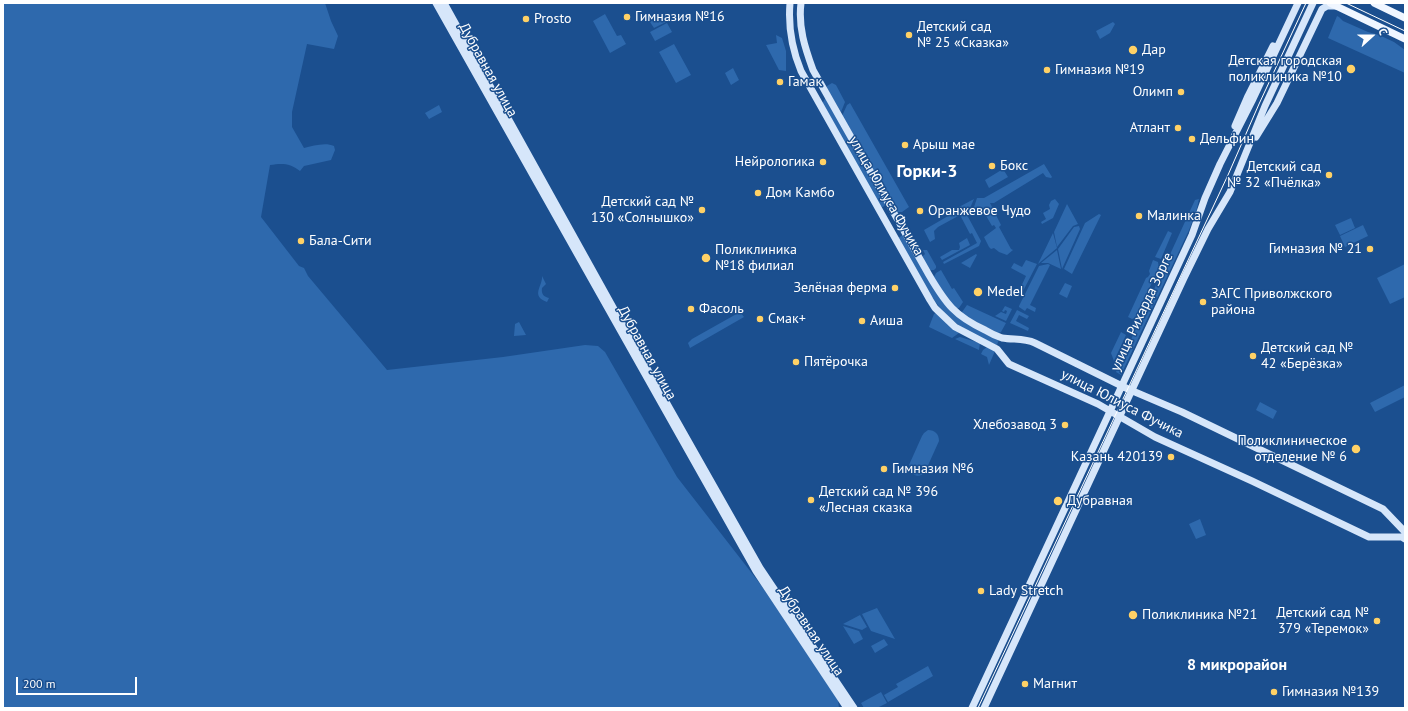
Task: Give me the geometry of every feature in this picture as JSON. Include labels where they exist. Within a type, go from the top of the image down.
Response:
[{"type":"main road","name":"Дубравная улица","points":[[436,3],[602,292]]},
{"type":"main road","name":"Дубравная улица","points":[[444,3],[756,571],[847,708]]},
{"type":"main road","name":"улица Юлиуса Фучика","points":[[790,3],[789,27],[794,53],[812,93],[930,300],[940,313],[955,327],[997,349],[1009,364],[1098,404],[1155,437],[1252,481],[1369,537],[1402,537],[1405,539]]},
{"type":"main road","name":"улица Юлиуса Фучика","points":[[801,3],[800,23],[803,42],[813,70],[929,276],[944,300],[957,314],[969,322],[1001,337],[1028,340],[1035,343],[1131,391],[1182,412],[1383,509],[1405,532]]},
{"type":"main road","points":[[1232,141],[1236,124],[1248,96],[1297,3]]},
{"type":"main road","name":"улица Рихарда Зорге","points":[[972,708],[1192,235],[1205,198],[1220,164],[1252,101],[1297,3]]},
{"type":"main road","name":"улица Рихарда Зорге","points":[[984,708],[1119,416],[1208,229],[1230,192],[1265,106],[1313,3]]},
{"type":"main road","points":[[1374,3],[1404,17]]},
{"type":"main road","points":[[1247,151],[1277,103],[1322,9],[1334,4],[1405,39]]},
{"type":"main road","points":[[1394,34],[1405,42]]},
{"type":"main road","points":[[812,93],[823,87]]},
{"type":"main road","name":"Дубравная улица","points":[[638,358],[760,568],[854,708]]},
{"type":"shaded area","points":[[3,3],[325,3],[338,36],[334,49],[307,44],[292,112],[292,127],[304,148],[327,144],[334,146],[335,150],[331,160],[304,166],[300,171],[293,166],[286,164],[270,165],[261,217],[299,266],[304,268],[308,276],[387,370],[503,357],[585,345],[598,346],[605,352],[677,477],[761,585],[838,700],[839,708],[3,708]]},
{"type":"shaded area","points":[[605,14],[617,36],[621,35],[626,44],[610,53],[593,21]]},
{"type":"shaded area","points":[[662,15],[666,22],[654,28],[650,22]]},
{"type":"shaded area","points":[[1337,16],[1343,21],[1394,42],[1405,50],[1405,73],[1328,38]]},
{"type":"shaded area","points":[[1113,22],[1115,24],[1110,33],[1100,39],[1096,31]]},
{"type":"shaded area","points":[[667,23],[672,32],[655,41],[650,32]]},
{"type":"shaded area","points":[[776,35],[782,38],[786,51],[786,71],[779,70],[766,45],[777,43]]},
{"type":"shaded area","points":[[674,44],[691,75],[676,83],[659,52]]},
{"type":"shaded area","points":[[733,68],[739,80],[731,85],[725,73]]},
{"type":"shaded area","points":[[832,83],[836,85],[845,102],[841,112],[827,89],[827,86]]},
{"type":"shaded area","points":[[826,97],[886,204],[883,207],[880,206],[822,104]]},
{"type":"shaded area","points":[[850,103],[909,207],[902,212],[896,212],[842,116],[847,105]]},
{"type":"shaded area","points":[[439,105],[442,112],[429,119],[425,113]]},
{"type":"shaded area","points":[[1044,164],[1052,177],[1051,178],[1046,177],[1043,173],[994,203],[990,203],[1001,225],[999,227],[1013,250],[1007,255],[994,248],[991,249],[984,237],[996,228],[994,225],[992,226],[981,207],[973,210],[977,198],[984,198]]},
{"type":"shaded area","points":[[1003,169],[1008,177],[989,188],[985,180]]},
{"type":"shaded area","points":[[974,199],[967,215],[981,241],[979,246],[944,264],[943,262],[977,243],[972,233],[970,234],[960,215],[938,227],[934,231],[935,239],[930,242],[924,230],[955,212],[957,208]]},
{"type":"shaded area","points":[[1055,199],[1059,204],[1053,218],[1042,224],[1041,222],[1046,219],[1043,213],[1050,209],[1049,205],[1051,201]]},
{"type":"shaded area","points":[[1199,199],[1189,230],[1121,375],[1116,372],[1195,200]]},
{"type":"shaded area","points":[[1067,204],[1078,224],[1073,226],[1057,247],[1054,232]]},
{"type":"shaded area","points":[[1099,214],[1101,215],[1072,274],[1064,269],[1085,223]]},
{"type":"shaded area","points":[[1351,218],[1355,228],[1340,235],[1335,225]]},
{"type":"shaded area","points":[[1363,225],[1368,236],[1345,247],[1340,236]]},
{"type":"shaded area","points":[[1079,226],[1080,229],[1062,269],[1058,249],[1074,227]]},
{"type":"shaded area","points":[[1168,231],[1172,233],[1161,259],[1155,257]]},
{"type":"shaded area","points":[[1053,233],[1057,248],[1038,264]]},
{"type":"shaded area","points":[[903,235],[942,301],[999,339],[997,345],[976,336],[961,327],[938,305],[923,284],[898,238]]},
{"type":"shaded area","points":[[967,238],[970,245],[942,260],[940,257],[952,250],[959,250],[959,243]]},
{"type":"shaded area","points":[[923,250],[927,250],[936,266],[934,270],[929,270],[924,261],[923,256],[925,254]]},
{"type":"shaded area","points":[[1057,250],[1061,269],[1048,263],[1041,263]]},
{"type":"shaded area","points":[[976,254],[977,255],[970,268],[961,263]]},
{"type":"shaded area","points":[[1026,260],[1037,264],[1022,293],[1022,290],[1019,291],[1026,276],[1011,268],[1014,263],[1022,267]]},
{"type":"shaded area","points":[[1153,260],[1158,262],[1159,268],[1135,318],[1132,319],[1128,317],[1146,278],[1150,274],[1149,271]]},
{"type":"shaded area","points":[[1405,264],[1405,297],[1390,304],[1377,278]]},
{"type":"shaded area","points":[[1050,265],[1030,305],[1036,308],[1035,312],[1027,308],[1025,311],[1019,306],[1039,266]]},
{"type":"shaded area","points":[[941,270],[952,289],[954,288],[963,302],[959,308],[956,308],[946,298],[934,277],[936,273]]},
{"type":"shaded area","points":[[542,276],[546,284],[542,288],[542,294],[549,298],[547,302],[542,300],[538,294]]},
{"type":"shaded area","points":[[1065,283],[1072,286],[1067,298],[1059,294]]},
{"type":"shaded area","points":[[967,305],[1006,323],[1001,332],[998,333],[965,316],[962,312]]},
{"type":"shaded area","points":[[1005,306],[1012,309],[1006,321],[995,316],[1001,312],[1006,314],[1007,311],[1002,311]]},
{"type":"shaded area","points":[[1017,310],[1029,316],[1027,319],[1019,315],[1016,321],[1029,328],[1028,331],[1010,323]]},
{"type":"shaded area","points":[[740,312],[744,317],[690,348],[688,343],[692,339]]},
{"type":"shaded area","points":[[936,313],[959,333],[952,338],[929,327],[934,314]]},
{"type":"shaded area","points":[[519,322],[526,335],[514,336],[515,324]]},
{"type":"shaded area","points":[[1121,332],[1126,335],[1114,361],[1111,353]]},
{"type":"shaded area","points":[[960,337],[980,343],[979,350],[955,339]]},
{"type":"shaded area","points":[[987,347],[995,351],[989,365],[987,357],[981,354]]},
{"type":"shaded area","points":[[1405,385],[1405,397],[1375,412],[1370,403]]},
{"type":"shaded area","points":[[1260,402],[1277,411],[1273,419],[1256,410]]},
{"type":"shaded area","points":[[928,430],[936,433],[939,441],[925,472],[920,476],[916,476],[911,472],[909,465],[922,436]]},
{"type":"shaded area","points":[[1200,519],[1206,535],[1196,539],[1189,524]]},
{"type":"shaded area","points":[[877,608],[895,639],[871,631],[862,614]]},
{"type":"shaded area","points":[[860,615],[867,627],[862,630],[843,624]]},
{"type":"shaded area","points":[[843,626],[859,631],[863,639],[854,644]]},
{"type":"shaded area","points":[[884,639],[888,645],[875,653],[871,646]]},
{"type":"shaded area","points":[[928,666],[933,676],[888,702],[884,695],[898,687],[896,684]]},
{"type":"shaded area","points":[[881,692],[887,703],[877,708],[864,708],[861,703]]},
{"type":"tram line","points":[[978,708],[1228,175],[1306,3]]},
{"type":"tram line","points":[[1346,3],[1405,31]]},
{"type":"place","name":"Гимназия №16","points":[[627,17]]},
{"type":"place","name":"Prosto","points":[[526,19]]},
{"type":"place","name":"Детский сад № 25 «Сказка»","points":[[909,35]]},
{"type":"place","name":"Дар","points":[[1133,50]]},
{"type":"place","name":"Детская городская поликлиника №10","points":[[1351,69]]},
{"type":"place","name":"Гимназия №19","points":[[1047,70]]},
{"type":"place","name":"Гамак","points":[[780,82]]},
{"type":"place","name":"Олимп","points":[[1181,92]]},
{"type":"place","name":"Атлант","points":[[1178,128]]},
{"type":"place","name":"Дельфин","points":[[1192,139]]},
{"type":"place","name":"Арыш мае","points":[[905,145]]},
{"type":"place","name":"Нейрологика","points":[[823,162]]},
{"type":"place","name":"Бокс","points":[[992,166]]},
{"type":"place","name":"Детский сад № 32 «Пчёлка»","points":[[1329,175]]},
{"type":"place","name":"Дом Камбо","points":[[758,193]]},
{"type":"place","name":"Детский сад № 130 «Солнышко»","points":[[702,210]]},
{"type":"place","name":"Оранжевое Чудо","points":[[920,211]]},
{"type":"place","name":"Малинка","points":[[1139,216]]},
{"type":"place","name":"Бала-Сити","points":[[301,241]]},
{"type":"place","name":"Гимназия № 21","points":[[1370,249]]},
{"type":"place","name":"Поликлиника №18 филиал","points":[[706,258]]},
{"type":"place","name":"Зелёная ферма","points":[[895,288]]},
{"type":"place","name":"Medel","points":[[978,292]]},
{"type":"place","name":"ЗАГС Приволжского района","points":[[1203,302]]},
{"type":"place","name":"Фасоль","points":[[691,309]]},
{"type":"place","name":"Смак+","points":[[760,319]]},
{"type":"place","name":"Аиша","points":[[862,321]]},
{"type":"place","name":"Детский сад № 42 «Берёзка»","points":[[1253,356]]},
{"type":"place","name":"Пятёрочка","points":[[796,362]]},
{"type":"place","name":"Хлебозавод 3","points":[[1065,425]]},
{"type":"place","name":"Поликлиническое отделение № 6","points":[[1356,449]]},
{"type":"place","name":"Казань 420139","points":[[1171,457]]},
{"type":"place","name":"Гимназия №6","points":[[884,469]]},
{"type":"place","name":"Детский сад № 396 «Лесная сказка","points":[[811,500]]},
{"type":"place","name":"Дубравная","points":[[1058,501]]},
{"type":"place","name":"Lady Stretch","points":[[981,591]]},
{"type":"place","name":"Поликлиника №21","points":[[1133,615]]},
{"type":"place","name":"Детский сад № 379 «Теремок»","points":[[1377,621]]},
{"type":"place","name":"Магнит","points":[[1025,684]]},
{"type":"place","name":"Гимназия №139","points":[[1274,692]]},
{"type":"district","name":"Горки-3","points":[[927,172]]},
{"type":"district","name":"8 микрорайон","points":[[1237,665]]}]
